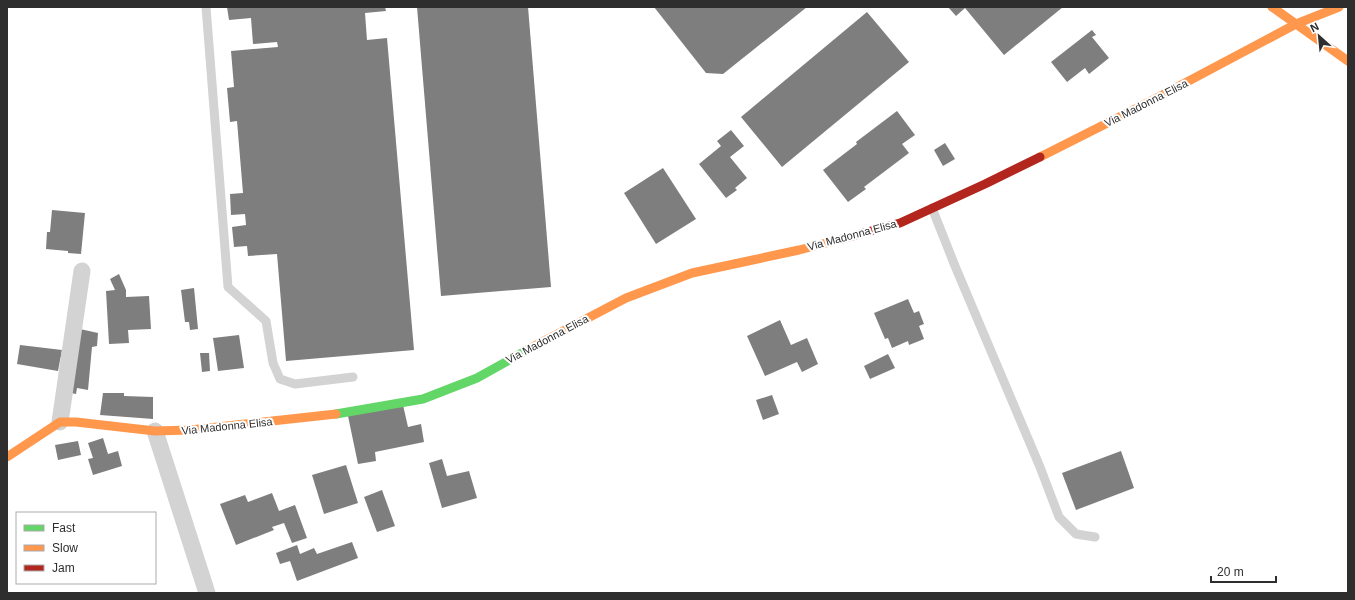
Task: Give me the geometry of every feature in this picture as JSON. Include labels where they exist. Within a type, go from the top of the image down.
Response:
[{"type":"street","points":[[1272,7],[1346,58]]},
{"type":"street","name":"Via Madonna Elisa","points":[[60,422],[76,422],[155,431],[190,430],[331,415],[423,399],[477,378],[553,335],[633,295],[692,273],[798,250],[900,223],[985,184],[1137,108],[1296,24],[1339,7]]},
{"type":"street","points":[[7,457],[60,422],[82,271]]},
{"type":"street","points":[[155,431],[206,593]]},
{"type":"lane","points":[[206,7],[228,287],[266,321],[273,363],[280,379],[295,384],[353,377]]},
{"type":"lane","points":[[932,208],[1040,467],[1059,517],[1076,534],[1095,536]]},
{"type":"building","points":[[227,7],[385,7],[386,11],[365,13],[367,40],[387,38],[414,350],[286,361],[277,254],[248,256],[247,246],[234,247],[232,227],[246,225],[245,214],[231,215],[230,194],[243,193],[237,121],[230,122],[227,88],[234,87],[231,51],[278,47],[277,42],[253,44],[251,18],[229,20]]},
{"type":"building","points":[[417,7],[528,7],[551,287],[441,296]]},
{"type":"building","points":[[654,7],[807,7],[723,74],[706,73]]},
{"type":"building","points":[[948,7],[1063,7],[1004,55],[965,8],[956,16]]},
{"type":"building","points":[[867,12],[909,62],[782,167],[741,117]]},
{"type":"building","points":[[1092,30],[1096,35],[1092,37],[1109,58],[1089,74],[1085,68],[1067,82],[1051,62]]},
{"type":"building","points":[[897,111],[915,135],[902,144],[909,153],[864,187],[866,189],[848,202],[823,170],[857,144],[856,142]]},
{"type":"building","points":[[731,130],[744,146],[730,157],[747,178],[735,188],[737,190],[726,198],[699,164],[721,146],[717,141]]},
{"type":"building","points":[[945,143],[955,159],[943,166],[934,150]]},
{"type":"building","points":[[663,168],[696,219],[656,244],[624,193]]},
{"type":"building","points":[[52,210],[85,213],[81,254],[46,249],[47,232],[50,232]]},
{"type":"building","points":[[119,274],[126,290],[126,297],[149,296],[151,329],[128,330],[129,343],[109,344],[106,291],[115,290],[110,279]]},
{"type":"building","points":[[194,288],[198,329],[190,330],[189,322],[185,322],[181,290]]},
{"type":"building","points":[[908,299],[914,313],[919,311],[924,324],[919,326],[924,339],[909,345],[908,341],[892,348],[888,338],[885,339],[874,313]]},
{"type":"building","points":[[780,320],[791,345],[807,338],[818,364],[802,372],[797,362],[765,376],[747,336]]},
{"type":"building","points":[[80,329],[98,333],[97,346],[92,347],[88,390],[77,388],[76,394],[66,392]]},
{"type":"building","points":[[239,335],[244,368],[218,371],[213,338]]},
{"type":"building","points":[[20,345],[62,350],[58,371],[17,364]]},
{"type":"building","points":[[200,353],[209,353],[210,371],[202,372]]},
{"type":"building","points":[[888,354],[895,368],[870,379],[864,366]]},
{"type":"building","points":[[103,393],[124,393],[124,396],[153,397],[153,419],[100,415]]},
{"type":"building","points":[[772,395],[779,414],[763,420],[756,400]]},
{"type":"building","points":[[403,405],[408,427],[421,424],[424,442],[375,452],[376,461],[358,464],[348,416]]},
{"type":"building","points":[[103,438],[108,454],[118,451],[122,466],[93,475],[88,459],[93,458],[88,443]]},
{"type":"building","points":[[78,441],[81,455],[58,460],[55,445]]},
{"type":"building","points":[[1121,451],[1134,488],[1076,510],[1062,473]]},
{"type":"building","points":[[442,459],[447,476],[469,471],[477,498],[442,508],[429,463]]},
{"type":"building","points":[[346,465],[358,503],[324,514],[312,475]]},
{"type":"building","points":[[382,490],[395,526],[377,532],[364,497]]},
{"type":"building","points":[[272,493],[279,511],[295,505],[307,538],[292,543],[284,523],[272,527],[274,530],[236,545],[220,504],[245,495],[248,502]]},
{"type":"building","points":[[352,542],[358,558],[297,581],[290,561],[280,564],[276,553],[297,545],[300,554],[314,548],[317,554]]},
{"type":"traffic: fast","points":[[336,414],[423,399],[477,378],[529,349]]},
{"type":"traffic: slow","points":[[1272,7],[1348,61]]},
{"type":"traffic: slow","points":[[1040,157],[1151,101],[1296,24],[1339,7]]},
{"type":"traffic: slow","points":[[529,349],[626,298],[692,273],[799,250],[842,239]]},
{"type":"traffic: slow","points":[[7,457],[60,422],[76,422],[155,431],[190,430],[336,414]]},
{"type":"traffic: jam","points":[[842,239],[900,223],[1040,157]]}]
